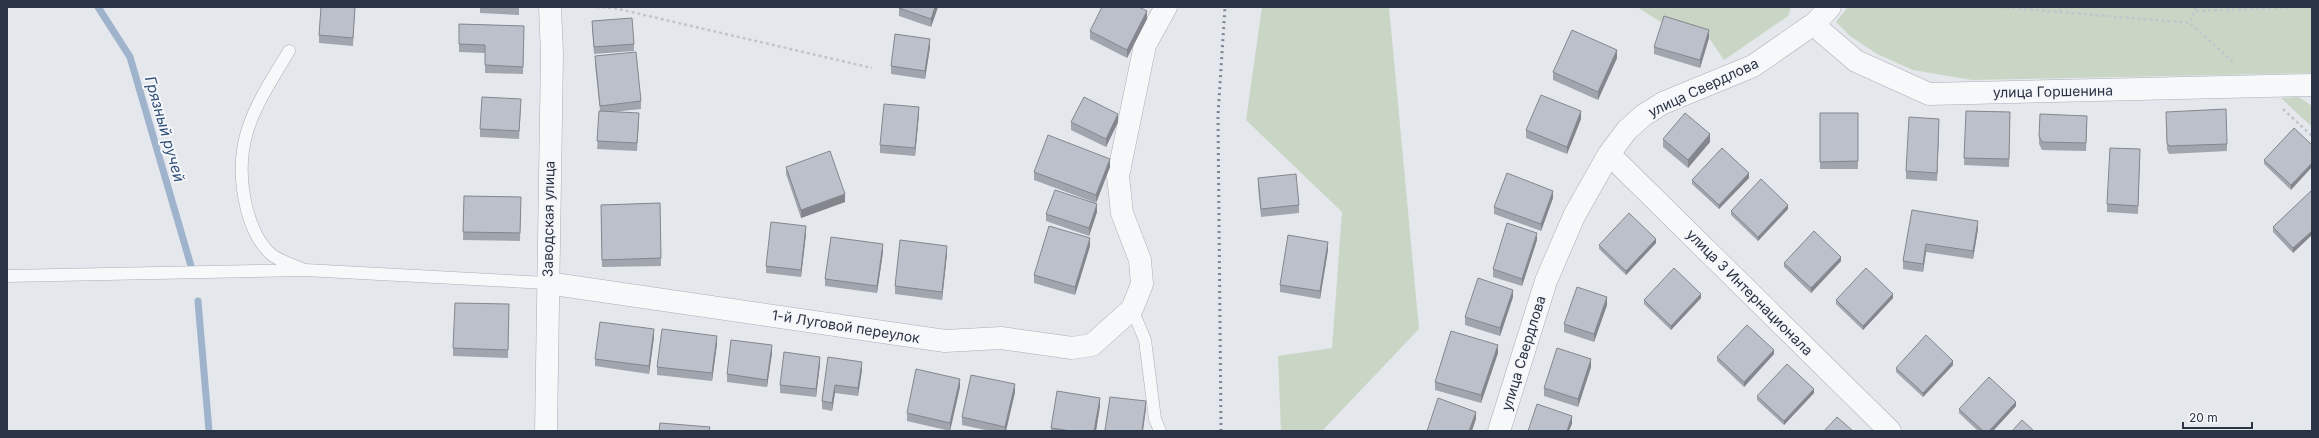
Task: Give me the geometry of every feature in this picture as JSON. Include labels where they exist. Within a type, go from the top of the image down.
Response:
[{"type":"street","name":"Заводская улица","points":[[546,431],[547,283],[552,54],[550,7]]},
{"type":"street","points":[[1132,309],[1142,284],[1140,260],[1122,213],[1118,176],[1145,45],[1166,7]]},
{"type":"street","name":"улица Свердлова","points":[[1499,431],[1546,281],[1574,216],[1610,154],[1627,130],[1644,115],[1663,103],[1753,66],[1815,23],[1830,7]]},
{"type":"street","name":"улица Горшенина","points":[[1815,23],[1822,32],[1856,60],[1929,94],[2312,85]]},
{"type":"street","name":"улица 3 Интернационала","points":[[1610,154],[1890,431]]},
{"type":"street","name":"1-й Луговой переулок","points":[[547,283],[945,341],[1001,338],[1072,348],[1092,345],[1132,309]]},
{"type":"lane","points":[[289,51],[256,107],[243,143],[243,192],[253,232],[272,255],[305,270]]},
{"type":"lane","points":[[7,276],[305,270],[547,283]]},
{"type":"lane","points":[[1132,309],[1145,340],[1155,419],[1160,431]]},
{"type":"path","points":[[596,7],[614,8],[872,68]]},
{"type":"path","points":[[2000,7],[2190,23]]},
{"type":"path","points":[[2060,12],[2061,7]]},
{"type":"path","points":[[2196,7],[2196,11],[2300,7]]},
{"type":"green space","points":[[1262,7],[1389,7],[1419,329],[1322,431],[1281,431],[1278,356],[1332,348],[1342,212],[1246,120]]},
{"type":"green space","points":[[1637,7],[1791,7],[1788,16],[1724,60],[1709,38],[1664,24]]},
{"type":"green space","points":[[1848,7],[2312,7],[2312,73],[1972,80],[1913,70],[1877,54],[1850,36],[1836,22]]},
{"type":"green space","points":[[2299,97],[2312,106],[2312,127],[2281,98]]},
{"type":"building","points":[[321,7],[355,7],[353,38],[319,35]]},
{"type":"building","points":[[899,7],[935,7],[931,19]]},
{"type":"building","points":[[1102,7],[1139,7],[1147,11],[1127,50],[1090,31]]},
{"type":"building","points":[[1664,16],[1709,30],[1700,60],[1654,47]]},
{"type":"building","points":[[632,18],[634,44],[594,47],[592,21]]},
{"type":"building","points":[[459,24],[524,26],[523,67],[485,65],[485,45],[459,44]]},
{"type":"building","points":[[1572,30],[1617,50],[1598,92],[1553,72]]},
{"type":"building","points":[[895,34],[930,39],[925,71],[891,66]]},
{"type":"building","points":[[636,52],[641,101],[600,106],[595,56]]},
{"type":"building","points":[[1541,95],[1581,111],[1567,147],[1526,130]]},
{"type":"building","points":[[482,97],[521,99],[519,131],[480,129]]},
{"type":"building","points":[[1084,97],[1118,114],[1106,139],[1071,122]]},
{"type":"building","points":[[884,104],[919,107],[915,148],[880,145]]},
{"type":"building","points":[[2226,109],[2227,144],[2169,146],[2167,143],[2166,112]]},
{"type":"building","points":[[599,111],[639,113],[637,143],[597,141]]},
{"type":"building","points":[[1966,111],[2010,112],[2009,159],[1964,158]]},
{"type":"building","points":[[1685,113],[1710,134],[1688,160],[1663,139]]},
{"type":"building","points":[[1820,113],[1858,113],[1858,161],[1820,162]]},
{"type":"building","points":[[2040,114],[2087,116],[2086,143],[2042,142],[2039,136]]},
{"type":"building","points":[[1909,117],[1939,119],[1937,173],[1906,171]]},
{"type":"building","points":[[2294,128],[2312,145],[2312,163],[2291,185],[2264,160]]},
{"type":"building","points":[[1048,135],[1110,159],[1096,195],[1034,172]]},
{"type":"building","points":[[1722,148],[1749,173],[1719,205],[1692,180]]},
{"type":"building","points":[[2110,148],[2140,149],[2138,206],[2107,204]]},
{"type":"building","points":[[830,151],[845,194],[801,210],[786,167]]},
{"type":"building","points":[[1507,173],[1553,191],[1541,224],[1494,207]]},
{"type":"building","points":[[1296,174],[1299,205],[1261,209],[1258,178]]},
{"type":"building","points":[[1761,179],[1788,205],[1758,237],[1731,211]]},
{"type":"building","points":[[1055,190],[1097,204],[1089,228],[1046,214]]},
{"type":"building","points":[[2312,190],[2312,231],[2293,248],[2273,227]]},
{"type":"building","points":[[464,196],[521,197],[520,233],[463,232]]},
{"type":"building","points":[[660,203],[661,258],[602,260],[601,205]]},
{"type":"building","points":[[1912,210],[1978,221],[1973,251],[1926,244],[1923,264],[1903,261]]},
{"type":"building","points":[[1629,213],[1656,239],[1626,271],[1599,245]]},
{"type":"building","points":[[771,222],[806,226],[801,270],[766,266]]},
{"type":"building","points":[[1507,223],[1537,233],[1522,279],[1493,269]]},
{"type":"building","points":[[1049,226],[1090,238],[1075,287],[1034,275]]},
{"type":"building","points":[[1814,231],[1841,257],[1811,288],[1784,263]]},
{"type":"building","points":[[1288,235],[1328,242],[1320,291],[1280,285]]},
{"type":"building","points":[[831,237],[883,244],[877,286],[825,279]]},
{"type":"building","points":[[900,240],[947,246],[942,292],[895,286]]},
{"type":"building","points":[[1674,268],[1701,294],[1671,326],[1644,300]]},
{"type":"building","points":[[1866,268],[1893,294],[1863,326],[1836,300]]},
{"type":"building","points":[[1478,278],[1513,290],[1500,328],[1465,317]]},
{"type":"building","points":[[1577,287],[1607,297],[1594,334],[1564,324]]},
{"type":"building","points":[[455,303],[509,304],[508,350],[453,348]]},
{"type":"building","points":[[600,322],[654,329],[649,366],[595,359]]},
{"type":"building","points":[[1747,325],[1774,350],[1744,382],[1717,357]]},
{"type":"building","points":[[662,329],[717,336],[712,373],[657,367]]},
{"type":"building","points":[[1451,331],[1498,345],[1481,395],[1435,382]]},
{"type":"building","points":[[1926,335],[1953,361],[1923,393],[1896,368]]},
{"type":"building","points":[[731,340],[772,345],[767,380],[727,374]]},
{"type":"building","points":[[1557,348],[1591,359],[1578,399],[1544,388]]},
{"type":"building","points":[[784,352],[820,357],[816,389],[780,385]]},
{"type":"building","points":[[828,357],[862,362],[858,388],[835,385],[832,403],[822,401]]},
{"type":"building","points":[[1787,364],[1814,389],[1784,421],[1757,396]]},
{"type":"building","points":[[916,369],[960,379],[950,423],[907,413]]},
{"type":"building","points":[[971,375],[1015,384],[1005,427],[962,417]]},
{"type":"building","points":[[1989,377],[2016,402],[1989,431],[1983,431],[1959,409]]},
{"type":"building","points":[[1057,391],[1100,398],[1094,431],[1071,431],[1051,428]]},
{"type":"building","points":[[1110,397],[1146,401],[1142,431],[1105,430]]},
{"type":"building","points":[[1438,398],[1476,412],[1469,431],[1427,431]]},
{"type":"building","points":[[1537,404],[1572,416],[1567,431],[1528,431]]},
{"type":"building","points":[[1837,417],[1853,431],[1824,431]]},
{"type":"building","points":[[2022,420],[2034,431],[2012,431]]},
{"type":"building","points":[[660,423],[710,427],[709,431],[659,431]]},
{"type":"waterway","name":"Грязный ручей","points":[[98,7],[130,57],[191,266]]},
{"type":"waterway","name":"Грязный ручей","points":[[198,301],[209,431]]},
{"type":"railway","points":[[1221,431],[1218,115],[1225,7]]}]
